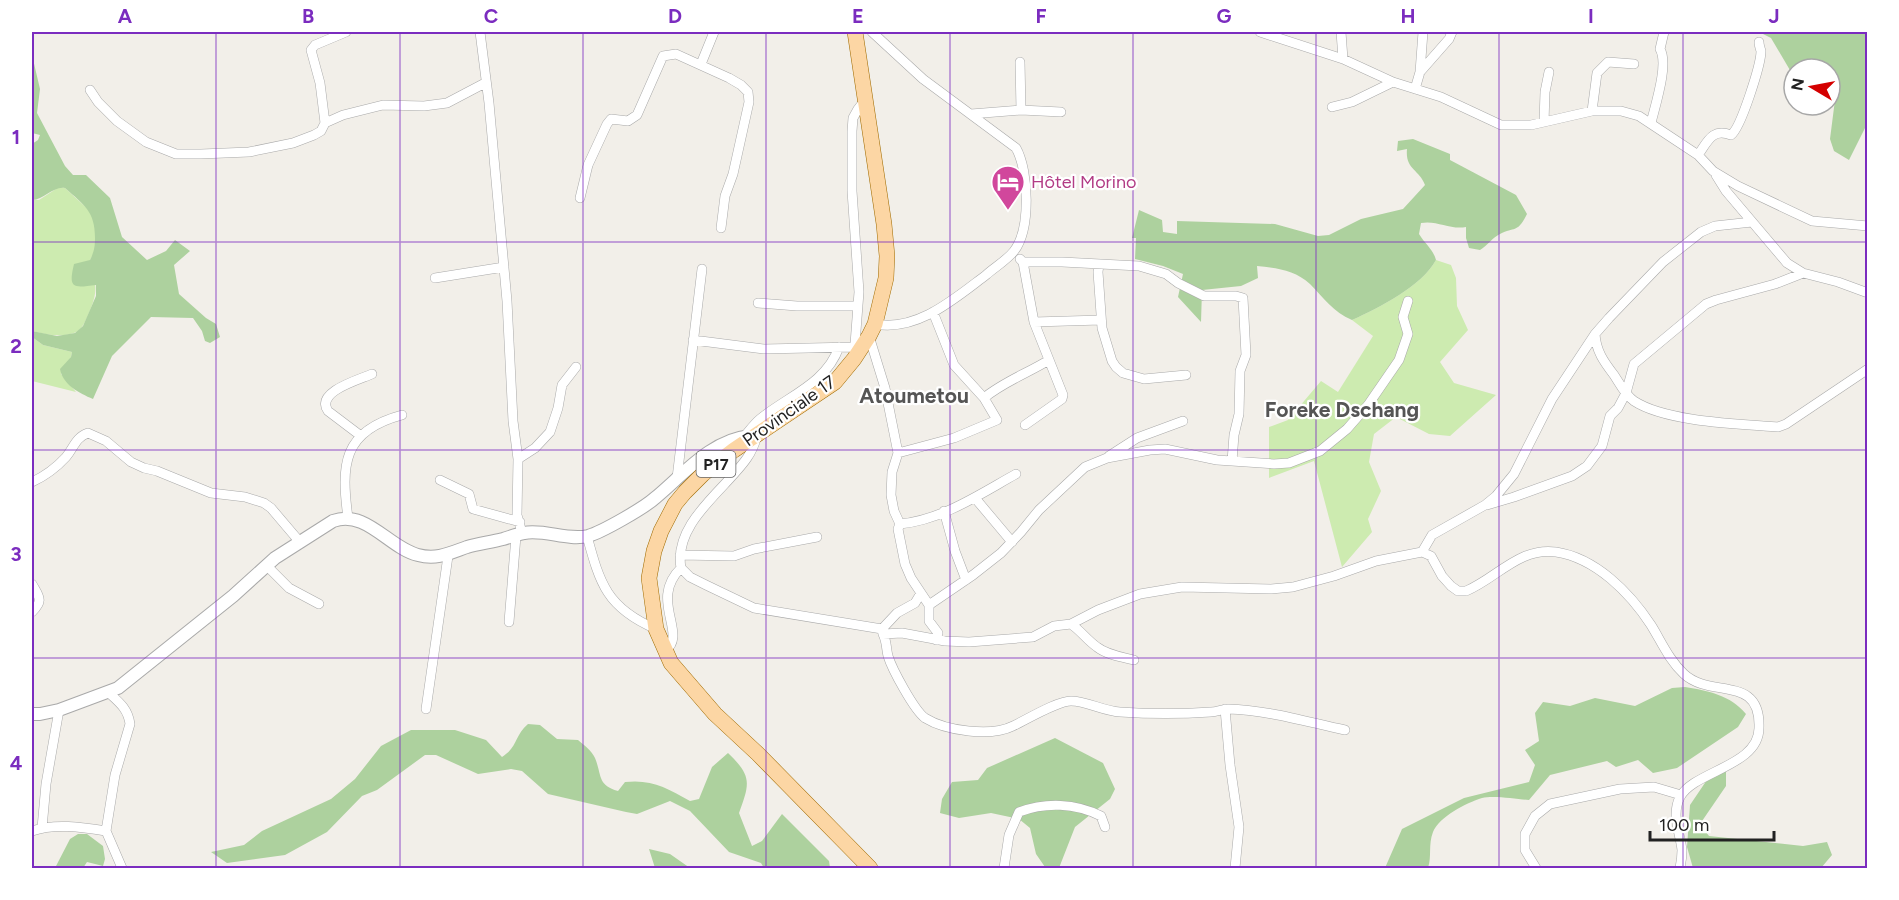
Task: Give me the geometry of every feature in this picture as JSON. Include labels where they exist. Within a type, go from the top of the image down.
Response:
[{"type":"main road","name":"Provinciale 17","points":[[855,32],[887,256],[886,278],[872,330],[835,382],[752,436],[703,474],[685,492],[675,504],[661,531],[654,551],[649,578],[656,629],[671,663],[693,690],[870,868]]},
{"type":"street","points":[[90,90],[98,102],[126,128],[157,148],[181,154],[249,152],[293,143],[321,131],[325,123],[320,83],[311,50],[315,45],[346,32]]},
{"type":"street","points":[[480,32],[489,103],[508,311],[513,420],[518,459],[519,530],[509,622]]},
{"type":"street","points":[[701,64],[714,32]]},
{"type":"street","points":[[872,32],[923,78],[1010,142],[1021,156],[1027,189],[1024,224],[1014,251],[957,297],[933,312],[901,326],[872,330],[898,453],[892,472],[891,495],[894,511],[900,524],[898,529],[905,564],[911,578],[929,605],[929,621],[938,633],[936,640]]},
{"type":"street","points":[[1260,32],[1342,59],[1394,82],[1440,97],[1501,125],[1531,125],[1592,111],[1622,111],[1639,116],[1698,155],[1787,263],[1803,273],[1839,282],[1868,293]]},
{"type":"street","points":[[1341,32],[1342,59]]},
{"type":"street","points":[[1415,89],[1420,72],[1424,32]]},
{"type":"street","points":[[1420,72],[1449,39],[1452,32]]},
{"type":"street","points":[[1650,123],[1662,73],[1663,56],[1659,49],[1664,32]]},
{"type":"street","points":[[1698,155],[1716,133],[1731,135],[1741,121],[1761,52],[1759,42]]},
{"type":"street","points":[[580,198],[588,165],[611,119],[628,121],[637,115],[663,56],[676,54],[741,85],[748,92],[749,102],[733,174],[725,196],[721,228]]},
{"type":"street","points":[[1020,62],[1021,110]]},
{"type":"street","points":[[1592,111],[1597,72],[1608,62],[1635,64]]},
{"type":"street","points":[[1544,122],[1545,92],[1549,72]]},
{"type":"street","points":[[1332,107],[1345,105],[1394,82]]},
{"type":"street","points":[[325,123],[343,115],[383,105],[424,106],[447,103],[485,83]]},
{"type":"street","points":[[693,340],[764,349],[839,347],[854,353],[859,292],[852,191],[852,131],[853,118],[865,100]]},
{"type":"street","points":[[971,114],[1021,110],[1061,112]]},
{"type":"street","points":[[1713,171],[1738,186],[1812,221],[1868,226]]},
{"type":"street","points":[[1422,552],[1432,535],[1485,505],[1496,496],[1514,474],[1552,399],[1595,334],[1644,281],[1701,232],[1715,226],[1752,222]]},
{"type":"street","points":[[1014,251],[1023,262],[1034,322],[1062,389],[1062,399],[1025,425]]},
{"type":"street","points":[[1023,262],[1139,266],[1154,270],[1204,296],[1244,298],[1246,355],[1240,371],[1239,414],[1234,435],[1232,461]]},
{"type":"street","points":[[1099,264],[1101,320],[1112,361],[1123,373],[1144,379],[1186,375]]},
{"type":"street","points":[[435,278],[504,267]]},
{"type":"street","points":[[677,478],[702,269]]},
{"type":"street","points":[[1485,505],[1514,498],[1572,477],[1587,466],[1602,446],[1610,416],[1618,408],[1626,393],[1634,364],[1706,304],[1775,284],[1803,273]]},
{"type":"street","points":[[929,605],[966,580],[1012,542],[1039,510],[1085,467],[1107,458],[1133,452],[1165,449],[1232,461],[1274,464],[1289,463],[1320,451],[1347,429],[1368,405],[1399,360],[1408,334],[1403,317],[1408,301]]},
{"type":"street","points":[[758,303],[797,306],[858,306]]},
{"type":"street","points":[[898,453],[954,438],[997,420],[984,398],[954,365],[933,312]]},
{"type":"street","points":[[1034,322],[1101,320]]},
{"type":"street","points":[[1595,334],[1596,346],[1601,356],[1626,393],[1648,407],[1689,419],[1778,427],[1786,424],[1868,369]]},
{"type":"street","points":[[839,347],[834,362],[824,374],[759,420],[752,436],[747,459],[703,508],[688,532],[680,555],[681,568],[690,577],[754,608],[883,632],[902,633],[936,640],[969,642],[1033,638],[1054,626],[1071,624],[1126,598],[1156,591],[1182,587],[1271,589],[1293,587],[1376,561],[1422,552],[1431,556],[1442,576],[1451,586],[1458,591],[1466,591],[1527,554],[1542,551],[1558,552],[1611,578],[1624,590],[1639,608],[1668,655],[1684,675],[1710,686],[1741,692],[1749,697],[1757,708],[1758,739],[1743,755],[1680,795],[1676,810],[1676,825],[1682,851],[1680,868]]},
{"type":"street","points":[[984,398],[994,388],[1024,375],[1049,360]]},
{"type":"street","points":[[518,459],[535,448],[550,432],[558,408],[562,385],[576,367]]},
{"type":"street","points":[[361,436],[328,411],[325,400],[329,393],[372,374]]},
{"type":"street","points":[[348,518],[344,472],[352,447],[375,425],[402,415]]},
{"type":"street","points":[[1107,458],[1137,438],[1183,421]]},
{"type":"street","points":[[32,482],[56,468],[80,436],[87,433],[95,435],[131,462],[144,468],[158,471],[211,493],[245,497],[264,503],[272,508],[299,541]]},
{"type":"street","points":[[440,480],[469,494],[473,509],[519,530],[587,536],[603,530],[652,500],[694,463],[717,447],[752,436]]},
{"type":"street","points":[[900,524],[931,517],[975,498],[1016,474]]},
{"type":"street","points":[[975,498],[1012,542]]},
{"type":"street","points":[[944,511],[966,580]]},
{"type":"street","points":[[32,714],[59,710],[109,693],[152,662],[299,541],[333,521],[348,518],[368,526],[413,554],[429,557],[448,556],[467,547],[519,530]]},
{"type":"street","points":[[587,536],[602,585],[611,597],[639,621],[656,629]]},
{"type":"street","points":[[680,555],[734,556],[754,549],[817,537]]},
{"type":"street","points":[[426,709],[448,556]]},
{"type":"street","points":[[267,566],[289,588],[319,604]]},
{"type":"street","points":[[665,651],[672,646],[674,641],[667,604],[668,590],[671,581],[681,568]]},
{"type":"street","points":[[32,584],[40,599],[39,605],[32,612]]},
{"type":"street","points":[[883,632],[903,608],[915,603],[921,592]]},
{"type":"street","points":[[1071,624],[1097,648],[1134,660]]},
{"type":"street","points":[[883,632],[887,642],[888,656],[913,705],[923,717],[934,723],[959,729],[997,732],[1070,700],[1116,712],[1184,713],[1214,712],[1225,709],[1265,713],[1345,730]]},
{"type":"street","points":[[109,693],[123,706],[130,723],[115,775],[105,831],[122,868]]},
{"type":"street","points":[[1225,709],[1239,826],[1235,868]]},
{"type":"street","points":[[42,828],[46,784],[59,710]]},
{"type":"street","points":[[1536,868],[1525,850],[1525,834],[1534,816],[1550,804],[1620,789],[1654,788],[1680,795]]},
{"type":"street","points":[[1004,868],[1009,835],[1018,812],[1044,805],[1086,808],[1101,816],[1105,827]]},
{"type":"street","points":[[32,831],[42,828],[66,827],[105,831]]},
{"type":"green space","points":[[1759,32],[1867,32],[1867,124],[1849,160],[1834,151],[1830,139],[1833,117],[1842,117],[1842,57],[1782,57],[1771,38]]},
{"type":"green space","points":[[32,55],[40,89],[37,113],[65,166],[73,175],[86,175],[110,198],[122,237],[147,260],[166,251],[175,240],[190,251],[174,265],[179,294],[216,324],[220,337],[210,343],[205,341],[202,331],[193,318],[151,317],[112,356],[93,399],[72,388],[64,380],[60,369],[71,357],[72,352],[43,345],[32,337],[32,331],[57,336],[75,333],[83,326],[96,296],[96,285],[77,286],[72,282],[74,264],[90,260],[94,249],[93,221],[87,209],[65,188],[56,189],[41,198],[32,200],[34,172],[32,144],[38,140],[40,135],[32,133]]},
{"type":"green space","points":[[1413,139],[1450,154],[1450,160],[1516,195],[1527,214],[1518,227],[1497,235],[1480,250],[1469,248],[1466,227],[1421,223],[1419,234],[1436,260],[1429,270],[1399,295],[1352,320],[1334,309],[1304,279],[1279,269],[1257,266],[1258,278],[1241,286],[1202,290],[1201,322],[1178,297],[1183,274],[1135,259],[1136,238],[1132,238],[1139,210],[1162,220],[1163,232],[1177,234],[1177,221],[1275,224],[1318,236],[1329,235],[1361,219],[1403,209],[1425,185],[1408,161],[1407,149],[1397,151],[1398,141]]},
{"type":"green space","points":[[59,187],[65,188],[91,212],[95,222],[95,251],[90,260],[95,288],[94,299],[81,328],[74,333],[58,335],[32,331],[32,200],[39,200]]},
{"type":"green space","points":[[1436,260],[1451,265],[1456,278],[1457,306],[1468,330],[1440,362],[1454,383],[1496,395],[1450,436],[1429,434],[1396,417],[1374,434],[1369,462],[1381,491],[1368,519],[1372,532],[1342,567],[1314,461],[1269,478],[1269,427],[1288,420],[1321,381],[1338,392],[1373,336],[1352,320],[1387,303],[1410,287],[1421,279]]},
{"type":"green space","points":[[32,337],[43,345],[72,352],[61,374],[76,392],[32,381]]},
{"type":"green space","points":[[1685,687],[1711,692],[1726,698],[1746,714],[1738,727],[1677,768],[1653,773],[1638,760],[1616,767],[1607,761],[1550,775],[1529,800],[1487,797],[1468,803],[1436,826],[1430,846],[1428,868],[1385,868],[1402,829],[1464,798],[1529,782],[1535,765],[1525,750],[1539,741],[1535,713],[1543,702],[1570,706],[1595,698],[1635,706],[1672,688]]},
{"type":"green space","points":[[528,724],[540,725],[557,739],[578,740],[594,755],[603,782],[611,789],[618,791],[625,782],[635,781],[666,788],[690,801],[699,799],[712,767],[728,753],[741,768],[747,780],[739,813],[752,846],[762,841],[782,814],[829,861],[830,868],[764,868],[761,863],[729,852],[690,811],[670,801],[637,814],[626,812],[548,794],[522,771],[511,769],[478,774],[436,755],[425,755],[377,790],[362,796],[327,832],[285,855],[227,863],[211,852],[244,845],[262,831],[331,799],[355,779],[381,746],[411,730],[455,730],[486,740],[502,757],[511,749]]},
{"type":"green space","points":[[1055,738],[1103,763],[1115,789],[1110,799],[1075,827],[1059,868],[1045,867],[1036,854],[1030,828],[1019,819],[991,813],[959,818],[940,813],[942,799],[952,782],[978,780],[987,768]]},
{"type":"green space","points":[[1713,771],[1726,772],[1726,786],[1700,824],[1709,836],[1803,846],[1827,842],[1832,855],[1821,868],[1693,868],[1687,847],[1690,805]]},
{"type":"green space","points":[[78,834],[87,834],[103,846],[105,859],[103,866],[87,862],[83,868],[55,868],[70,839]]},
{"type":"green space","points":[[649,849],[670,854],[690,868],[655,868]]},
{"type":"place","name":"Hôtel Morino","points":[[1008,211]]},
{"type":"district","name":"Atoumetou","points":[[914,395]]},
{"type":"district","name":"Foreke Dschang","points":[[1342,409]]}]
